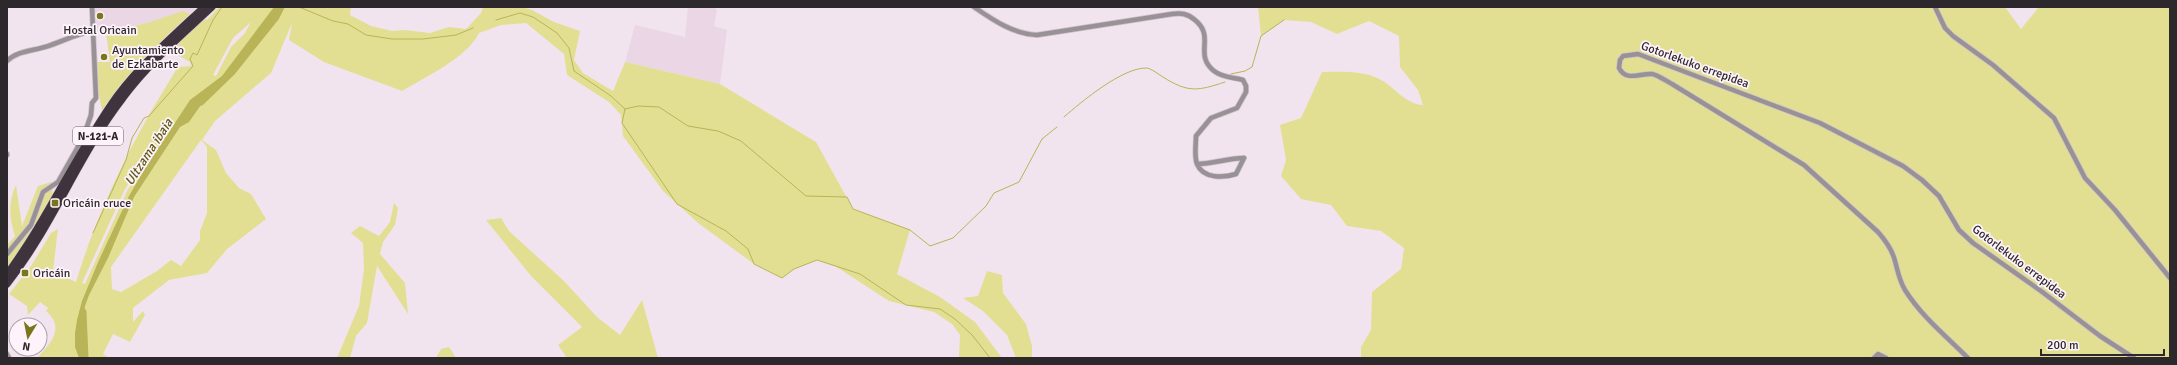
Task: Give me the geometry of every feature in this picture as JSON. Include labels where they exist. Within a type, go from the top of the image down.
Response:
[{"type":"highway","name":"N-121-A","points":[[7,274],[32,240],[86,143],[118,95],[156,53],[204,7]]},
{"type":"highway","name":"N-121-A","points":[[7,284],[44,230],[82,161],[122,98],[158,58],[212,7]]},
{"type":"street","points":[[7,254],[31,225],[43,192],[58,182],[83,138],[91,115],[92,103],[96,98],[92,7]]},
{"type":"street","points":[[974,7],[993,20],[1024,34],[1037,35],[1081,27],[1184,13],[1203,27],[1205,35],[1204,51],[1210,68],[1224,77],[1244,80],[1246,86],[1246,92],[1237,108],[1212,118],[1196,136],[1197,164],[1202,171],[1219,178],[1236,174],[1244,158],[1228,158],[1222,161],[1197,164]]},
{"type":"street","points":[[1934,7],[1946,28],[1953,36],[1993,66],[2054,118],[2086,178],[2115,210],[2170,278]]},
{"type":"street","points":[[7,61],[18,54],[45,47],[71,37],[93,31]]},
{"type":"street","name":"Gotorlekuko errepidea","points":[[1968,358],[1930,322],[1905,290],[1898,278],[1895,260],[1888,244],[1878,232],[1804,166],[1672,84],[1653,74],[1629,76],[1624,73],[1619,63],[1623,56],[1633,53],[1638,54],[1779,106],[1820,123],[1903,166],[1922,180],[1939,196],[1959,230],[1973,243],[2106,341],[2134,358]]},
{"type":"street","points":[[7,354],[9,358]]},
{"type":"street","points":[[1874,358],[1878,354],[1886,358]]},
{"type":"shaded area","points":[[95,7],[197,7],[190,14],[183,11],[150,22],[106,33],[97,33]]},
{"type":"shaded area","points":[[219,7],[351,7],[350,15],[371,26],[392,31],[405,30],[430,33],[449,27],[466,29],[481,13],[483,7],[522,7],[532,10],[554,22],[580,31],[574,60],[583,73],[613,91],[625,62],[720,84],[816,142],[853,209],[910,230],[897,274],[940,297],[975,322],[1002,358],[959,358],[960,335],[952,324],[934,312],[889,301],[835,266],[817,260],[794,269],[782,278],[754,264],[698,223],[663,191],[623,136],[621,115],[609,102],[567,75],[564,54],[526,23],[501,25],[479,33],[473,42],[456,58],[402,91],[324,62],[289,40],[292,23],[271,73],[215,121],[202,140],[216,150],[226,173],[239,188],[251,194],[266,219],[227,249],[207,273],[169,280],[133,308],[133,322],[143,311],[145,315],[130,342],[113,334],[103,354],[109,358],[37,358],[48,357],[48,346],[54,336],[55,330],[55,324],[52,317],[46,311],[48,308],[40,302],[28,315],[27,306],[9,294],[31,266],[51,233],[58,229],[53,271],[76,282],[85,254],[107,198],[133,144],[178,67],[191,66],[190,62],[172,52],[199,21],[208,19]],"holes":[[[251,22],[245,33],[231,47],[216,76],[213,75],[233,38]],[[201,140],[207,147],[207,213],[200,231],[200,240],[181,266],[171,260],[157,271],[121,292],[112,289],[111,267]],[[158,141],[127,191],[85,284],[82,283],[125,189]]]},
{"type":"shaded area","points":[[274,7],[284,7],[208,95],[189,122],[180,127],[134,197],[108,258],[85,306],[83,321],[85,358],[79,358],[75,347],[75,333],[82,301],[99,260],[129,196],[144,170],[190,100],[222,76]]},
{"type":"shaded area","points":[[688,7],[711,7],[717,9],[714,26],[727,30],[720,84],[625,62],[635,25],[685,37]]},
{"type":"shaded area","points":[[1258,7],[2005,7],[2021,29],[2039,7],[2170,7],[2170,358],[1361,358],[1361,347],[1371,330],[1372,292],[1401,269],[1404,248],[1381,231],[1347,226],[1331,205],[1301,199],[1281,176],[1286,160],[1280,125],[1301,118],[1322,72],[1352,72],[1374,77],[1386,83],[1411,102],[1423,105],[1418,90],[1400,67],[1399,36],[1369,21],[1337,34],[1311,22],[1284,20],[1261,36]]},
{"type":"shaded area","points":[[183,11],[190,14],[121,84],[102,111],[99,95],[97,62],[110,62],[106,33],[150,22]]},
{"type":"shaded area","points":[[51,182],[53,194],[21,248],[7,268],[7,245],[15,236],[10,210],[13,192],[16,185],[22,226],[38,186]]},
{"type":"shaded area","points":[[394,203],[398,208],[395,225],[383,242],[380,254],[405,283],[408,314],[377,266],[367,323],[356,336],[350,358],[337,358],[359,306],[364,269],[363,243],[351,233],[360,226],[379,236],[390,222]]},
{"type":"shaded area","points":[[501,218],[509,231],[564,281],[597,317],[620,335],[642,300],[658,358],[567,358],[558,345],[582,327],[531,276],[486,220]]},
{"type":"shaded area","points":[[987,271],[1002,275],[1003,293],[1026,324],[1032,346],[1032,358],[1016,358],[1007,335],[983,311],[963,298],[978,296]]},
{"type":"shaded area","points":[[449,347],[456,358],[436,358],[441,349]]},
{"type":"waterway","points":[[93,233],[126,160],[132,138],[144,118],[149,116],[193,66],[190,59],[193,53],[197,55],[213,20],[222,7]]},
{"type":"waterway","name":"Ultzama ibaia","points":[[201,102],[232,72],[276,17],[281,7]]},
{"type":"waterway","points":[[299,7],[333,21],[348,24],[366,35],[392,39],[423,39],[456,35],[473,28]]},
{"type":"waterway","points":[[496,20],[520,13],[533,17],[557,33],[569,48],[574,71],[611,96],[625,109]]},
{"type":"waterway","points":[[1231,74],[1245,71],[1252,67],[1261,36],[1284,20]]},
{"type":"waterway","points":[[1064,117],[1103,86],[1126,73],[1137,69],[1147,68],[1153,70],[1179,86],[1186,88],[1200,89],[1225,82]]},
{"type":"waterway","points":[[625,109],[638,106],[659,107],[688,126],[718,131],[741,141],[806,196],[847,197],[853,209],[910,230],[930,246],[953,238],[986,206],[994,193],[1019,182],[1042,139],[1057,127]]},
{"type":"waterway","points":[[625,109],[622,123],[677,204],[726,231],[748,249],[754,264],[782,278],[794,269],[817,260],[860,274],[906,305],[940,309],[955,319],[973,336],[990,358]]},
{"type":"waterway","name":"Ultzama ibaia","points":[[83,312],[85,358]]},
{"type":"place","name":"Hostal Oricain","points":[[100,16]]},
{"type":"place","name":"Ayuntamiento de Ezkabarte","points":[[104,57]]},
{"type":"place","name":"Oricáin cruce","points":[[55,203]]},
{"type":"place","name":"Oricáin","points":[[25,273]]}]
